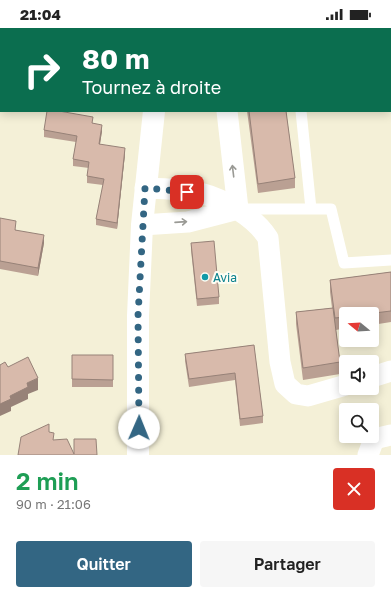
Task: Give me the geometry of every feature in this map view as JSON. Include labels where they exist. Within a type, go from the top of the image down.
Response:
[{"type":"main road","points":[[138,455],[138,316],[142,225],[154,112]]},
{"type":"street","points":[[227,112],[238,209]]},
{"type":"street","points":[[145,188],[200,193],[238,209],[261,226],[268,238],[280,362],[284,384],[296,394],[308,396],[339,388]]},
{"type":"street","points":[[142,225],[188,222],[238,209]]},
{"type":"street","points":[[379,375],[391,371]]},
{"type":"street","points":[[368,455],[374,439],[391,435]]},
{"type":"lane","points":[[301,112],[311,209]]},
{"type":"lane","points":[[238,209],[331,209],[344,263],[391,260]]},
{"type":"building","points":[[47,112],[65,112],[93,117],[92,123],[102,125],[99,144],[125,148],[117,223],[96,219],[104,179],[87,176],[89,162],[73,159],[77,136],[44,130]]},
{"type":"building","points":[[249,112],[286,112],[295,178],[258,184]]},
{"type":"building","points":[[0,218],[16,221],[15,230],[44,235],[38,268],[0,261]]},
{"type":"building","name":"Avia","points":[[214,241],[219,297],[197,299],[191,243]]},
{"type":"building","points":[[391,272],[391,311],[379,312],[379,307],[339,307],[339,318],[335,318],[330,280]]},
{"type":"building","points":[[333,308],[339,362],[303,368],[296,312]]},
{"type":"building","points":[[254,345],[263,416],[240,419],[235,373],[189,379],[185,354]]},
{"type":"building","points":[[72,355],[113,355],[113,380],[72,379]]},
{"type":"building","points":[[28,357],[38,378],[27,383],[28,387],[10,396],[11,399],[0,404],[0,365],[5,362],[8,367]]},
{"type":"building","points":[[49,424],[49,432],[54,433],[53,440],[67,439],[74,454],[74,439],[96,439],[97,455],[18,455],[21,437]]},
{"type":"place","name":"Avia","points":[[205,277]]},
{"type":"route","points":[[139,428],[138,316],[145,188],[187,192]]}]
